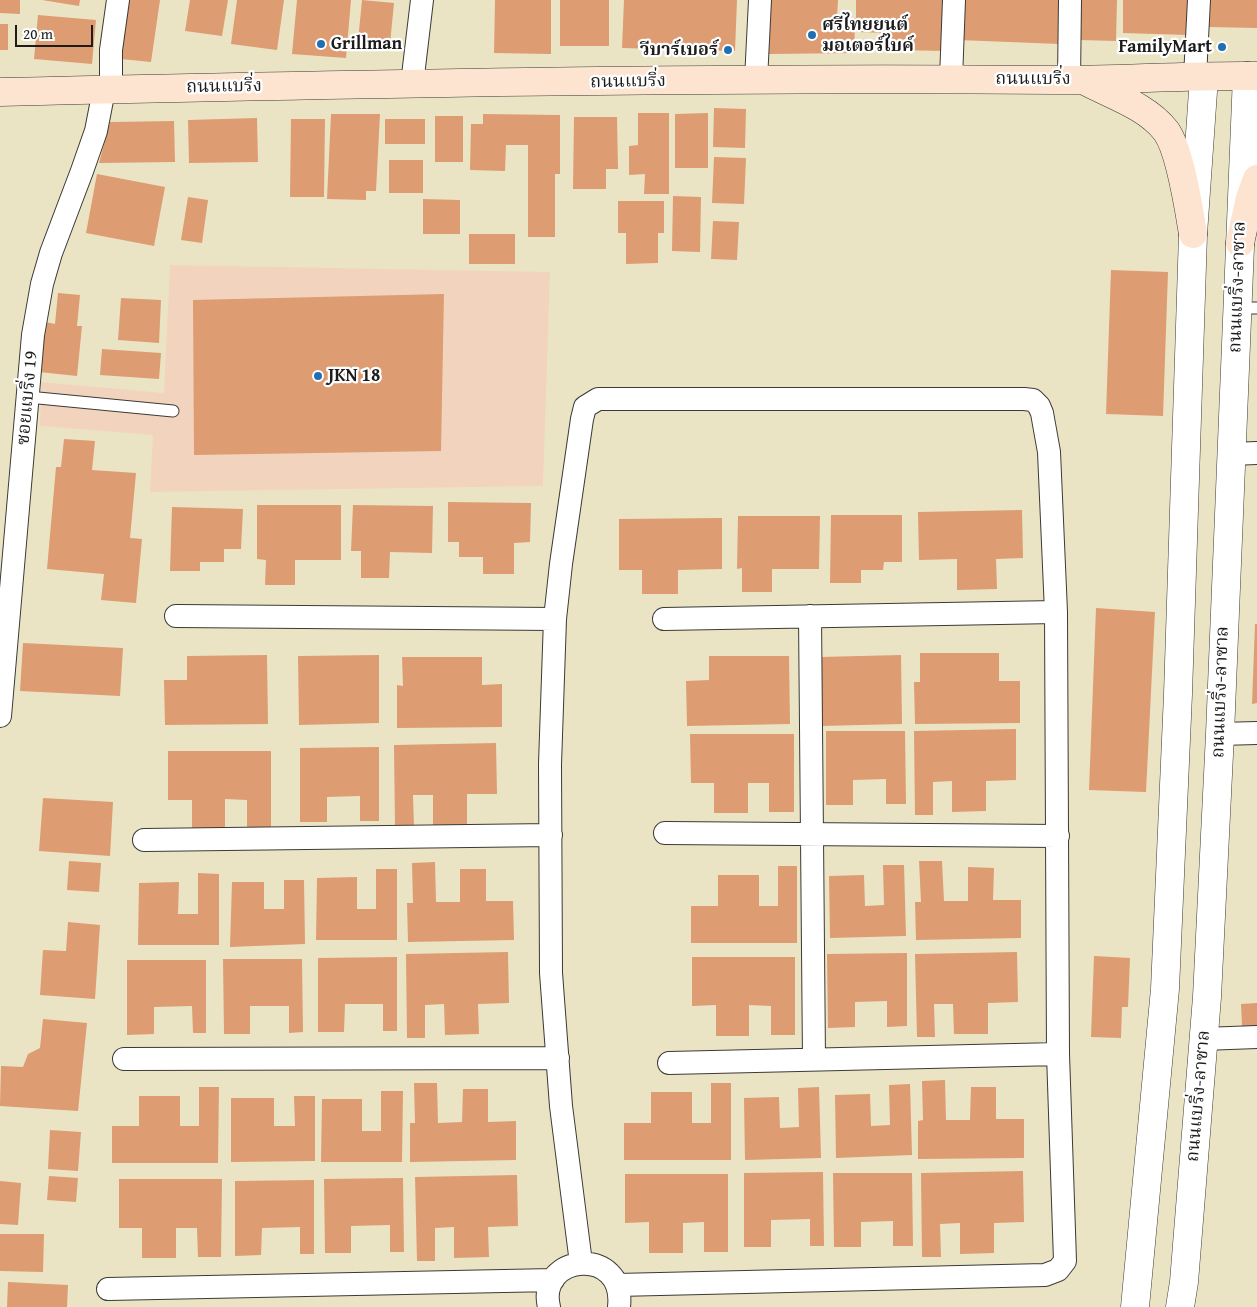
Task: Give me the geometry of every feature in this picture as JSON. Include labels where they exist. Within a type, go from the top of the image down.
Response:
[{"type":"main road","name":"ถนนแบริ่ง","points":[[0,92],[412,84],[756,80],[1076,80],[1252,76]]},
{"type":"main road","points":[[1076,80],[1136,107],[1154,119],[1166,132],[1174,149],[1193,234]]},
{"type":"main road","points":[[1240,243],[1250,198],[1257,179]]},
{"type":"street","name":"ซอยแบริ่ง 19","points":[[0,716],[8,548],[42,284],[51,253],[96,131],[108,90],[118,0]]},
{"type":"street","points":[[412,84],[422,0]]},
{"type":"street","points":[[756,80],[760,0]]},
{"type":"street","points":[[951,79],[954,0]]},
{"type":"street","points":[[1070,0],[1076,80]]},
{"type":"street","points":[[1135,1307],[1165,989],[1178,704],[1200,77],[1199,0]]},
{"type":"street","name":"ถนนแบริ่ง-ลาซาล","points":[[1180,1307],[1207,997],[1220,734],[1244,453],[1247,308],[1240,243],[1252,76]]},
{"type":"street","points":[[580,1263],[561,1106],[551,974],[550,764],[555,620],[561,564],[585,407],[598,399],[1024,398],[1033,400],[1039,406],[1042,414],[1049,452],[1056,612],[1058,1054],[1064,1261],[1058,1270],[1045,1275],[617,1284]]},
{"type":"street","points":[[664,619],[1056,612]]},
{"type":"street","points":[[176,616],[555,620]]},
{"type":"street","points":[[810,616],[814,1059]]},
{"type":"street","points":[[1220,734],[1257,733]]},
{"type":"street","points":[[665,833],[1058,836]]},
{"type":"street","points":[[144,840],[551,835]]},
{"type":"street","points":[[1203,1039],[1257,1037]]},
{"type":"street","points":[[669,1063],[1058,1054]]},
{"type":"street","points":[[124,1059],[558,1058]]},
{"type":"street","points":[[549,1307],[548,1292],[553,1280],[560,1271],[580,1263],[592,1263],[611,1275],[617,1284],[620,1296],[619,1307]]},
{"type":"street","points":[[108,1289],[553,1280]]},
{"type":"lane","points":[[28,398],[173,411]]},
{"type":"shaded area","points":[[170,265],[550,272],[543,486],[150,492],[153,435],[40,426],[41,382],[164,393]]},
{"type":"building","points":[[0,0],[20,0],[20,14],[0,13]]},
{"type":"building","points":[[42,0],[80,0],[79,6]]},
{"type":"building","points":[[129,0],[160,0],[151,62],[121,59]]},
{"type":"building","points":[[190,0],[228,0],[222,36],[185,31]]},
{"type":"building","points":[[237,0],[284,0],[277,50],[231,44]]},
{"type":"building","points":[[297,0],[351,0],[346,58],[292,54]]},
{"type":"building","points":[[362,0],[394,3],[390,44],[358,41]]},
{"type":"building","points":[[495,0],[551,0],[551,54],[494,53]]},
{"type":"building","points":[[560,0],[609,0],[609,46],[560,46]]},
{"type":"building","points":[[624,0],[737,0],[735,51],[622,48]]},
{"type":"building","points":[[771,0],[838,0],[837,17],[856,18],[856,0],[948,0],[947,51],[890,50],[890,33],[856,32],[855,23],[854,53],[769,54]]},
{"type":"building","points":[[960,0],[1062,0],[1060,44],[958,40]]},
{"type":"building","points":[[1081,0],[1117,0],[1116,41],[1079,40]]},
{"type":"building","points":[[1123,0],[1189,0],[1188,35],[1123,33]]},
{"type":"building","points":[[1210,0],[1257,0],[1257,28],[1209,27]]},
{"type":"building","points":[[38,15],[96,20],[92,64],[34,59]]},
{"type":"building","points":[[0,24],[8,24],[8,50],[0,50]]},
{"type":"building","points":[[714,108],[746,109],[745,148],[713,147]]},
{"type":"building","points":[[638,113],[669,113],[669,194],[644,194],[645,174],[629,175],[629,146],[638,145]]},
{"type":"building","points":[[708,113],[708,168],[675,168],[675,114]]},
{"type":"building","points":[[331,114],[380,114],[376,191],[366,191],[366,200],[327,199]]},
{"type":"building","points":[[483,114],[560,115],[560,174],[555,174],[555,237],[528,237],[528,145],[506,145],[505,171],[470,170],[471,124],[483,124]]},
{"type":"building","points":[[435,116],[463,116],[463,162],[435,162]]},
{"type":"building","points":[[574,117],[617,117],[618,169],[606,169],[606,189],[573,189]]},
{"type":"building","points":[[257,118],[258,162],[189,163],[188,120]]},
{"type":"building","points":[[291,119],[325,119],[324,197],[290,197]]},
{"type":"building","points":[[385,119],[425,119],[425,144],[385,144]]},
{"type":"building","points":[[174,121],[175,162],[99,163],[110,122]]},
{"type":"building","points":[[714,157],[746,158],[744,204],[712,203]]},
{"type":"building","points":[[389,160],[423,160],[423,193],[389,193]]},
{"type":"building","points":[[97,174],[165,187],[154,246],[86,233]]},
{"type":"building","points":[[673,196],[701,197],[700,252],[672,251]]},
{"type":"building","points":[[188,197],[208,200],[202,243],[181,240]]},
{"type":"building","points":[[423,199],[460,200],[460,234],[423,234]]},
{"type":"building","points":[[618,201],[664,201],[664,233],[658,233],[658,263],[626,264],[626,233],[618,233]]},
{"type":"building","points":[[713,221],[739,222],[737,260],[711,259]]},
{"type":"building","points":[[469,234],[515,234],[515,264],[469,264]]},
{"type":"building","points":[[1111,270],[1168,272],[1163,416],[1106,414]]},
{"type":"building","points":[[58,293],[80,295],[77,326],[82,326],[77,376],[39,372],[45,322],[55,324]]},
{"type":"building","name":"JKN 18","points":[[444,294],[441,451],[194,455],[193,300]]},
{"type":"building","points":[[121,298],[161,300],[159,343],[118,340]]},
{"type":"building","points":[[102,349],[161,353],[159,379],[100,375]]},
{"type":"building","points":[[64,439],[95,441],[92,470],[136,473],[130,538],[142,539],[136,603],[101,600],[104,574],[47,569],[56,467],[61,467]]},
{"type":"building","points":[[448,502],[531,503],[530,542],[514,543],[514,574],[483,574],[483,557],[459,557],[459,542],[448,542]]},
{"type":"building","points":[[257,505],[341,505],[341,560],[295,560],[295,585],[265,585],[266,560],[257,559]]},
{"type":"building","points":[[353,505],[433,506],[432,553],[390,552],[389,578],[361,578],[361,551],[351,551]]},
{"type":"building","points":[[172,507],[243,509],[241,549],[224,549],[224,562],[200,562],[200,571],[170,571]]},
{"type":"building","points":[[1022,510],[1023,558],[996,559],[997,589],[957,590],[957,559],[919,560],[918,512]]},
{"type":"building","points":[[831,515],[902,515],[902,562],[884,562],[883,570],[861,570],[861,583],[830,583]]},
{"type":"building","points":[[738,516],[820,516],[819,569],[772,569],[772,592],[742,592],[742,568],[737,569]]},
{"type":"building","points":[[722,518],[722,569],[678,570],[678,594],[642,594],[642,570],[619,570],[619,519]]},
{"type":"building","points":[[1096,608],[1155,612],[1146,792],[1089,790]]},
{"type":"building","points":[[1255,624],[1257,624],[1257,703],[1252,704]]},
{"type":"building","points":[[23,643],[123,648],[120,696],[20,691]]},
{"type":"building","points":[[920,653],[999,653],[999,681],[1020,681],[1020,723],[915,724],[914,682],[920,682]]},
{"type":"building","points":[[267,655],[268,724],[165,725],[164,680],[187,680],[187,656]]},
{"type":"building","points":[[379,655],[379,723],[299,725],[298,656]]},
{"type":"building","points":[[901,655],[902,724],[821,726],[820,657]]},
{"type":"building","points":[[709,656],[789,656],[790,724],[687,726],[686,681],[709,680]]},
{"type":"building","points":[[402,657],[482,657],[482,685],[502,684],[502,727],[397,728],[397,685],[403,686]]},
{"type":"building","points":[[1016,729],[1016,780],[986,781],[986,811],[952,812],[952,781],[933,782],[933,815],[915,815],[914,731]]},
{"type":"building","points":[[826,731],[905,731],[906,804],[886,804],[886,779],[853,780],[853,805],[826,805]]},
{"type":"building","points":[[690,734],[794,734],[794,812],[769,812],[769,783],[748,783],[748,813],[714,813],[714,783],[691,783]]},
{"type":"building","points":[[496,743],[497,794],[467,794],[467,825],[433,825],[433,795],[413,795],[414,828],[395,828],[394,745]]},
{"type":"building","points":[[379,747],[379,821],[360,821],[360,796],[327,797],[327,822],[300,822],[300,748]]},
{"type":"building","points":[[168,751],[271,751],[271,829],[247,829],[247,800],[225,799],[225,830],[192,830],[192,800],[168,800]]},
{"type":"building","points":[[43,798],[113,802],[110,856],[39,851]]},
{"type":"building","points":[[69,861],[101,863],[99,892],[67,890]]},
{"type":"building","points":[[919,861],[942,861],[944,901],[968,901],[968,867],[994,868],[993,900],[1021,900],[1021,938],[916,940],[915,902],[921,902]]},
{"type":"building","points":[[435,862],[436,902],[460,902],[460,869],[486,869],[486,901],[513,901],[514,940],[408,942],[407,903],[413,903],[412,863]]},
{"type":"building","points":[[883,865],[904,865],[906,936],[830,938],[829,876],[864,875],[865,906],[884,905]]},
{"type":"building","points":[[778,866],[797,866],[797,943],[691,943],[691,906],[718,906],[718,875],[759,875],[759,906],[778,906]]},
{"type":"building","points":[[376,869],[397,869],[397,940],[316,940],[317,878],[357,877],[357,909],[376,909]]},
{"type":"building","points":[[198,873],[219,874],[219,945],[138,945],[139,883],[179,882],[178,914],[198,914]]},
{"type":"building","points":[[284,880],[304,880],[305,944],[230,947],[232,882],[264,882],[264,909],[284,909]]},
{"type":"building","points":[[68,922],[100,925],[95,999],[40,995],[43,950],[66,951]]},
{"type":"building","points":[[508,952],[509,1003],[478,1004],[479,1034],[445,1035],[444,1004],[425,1005],[425,1038],[407,1038],[406,954]]},
{"type":"building","points":[[1017,952],[1018,1002],[988,1003],[988,1034],[954,1034],[953,1004],[934,1004],[935,1037],[917,1037],[915,954]]},
{"type":"building","points":[[907,953],[907,1026],[887,1027],[887,1001],[855,1002],[855,1027],[828,1028],[827,954]]},
{"type":"building","points":[[1094,956],[1130,958],[1128,1007],[1122,1007],[1121,1038],[1091,1037]]},
{"type":"building","points":[[397,957],[397,1031],[383,1031],[383,1004],[345,1004],[344,1032],[318,1032],[318,958]]},
{"type":"building","points":[[692,957],[795,957],[795,1035],[771,1035],[771,1006],[749,1005],[749,1036],[716,1036],[716,1005],[692,1006]]},
{"type":"building","points":[[223,959],[302,959],[303,1032],[289,1033],[289,1006],[250,1006],[250,1034],[224,1034]]},
{"type":"building","points":[[127,960],[206,960],[206,1033],[193,1033],[192,1006],[154,1007],[154,1034],[127,1035]]},
{"type":"building","points":[[1257,1003],[1257,1026],[1242,1026],[1241,1004]]},
{"type":"building","points":[[43,1019],[87,1023],[78,1111],[0,1106],[1,1066],[23,1067],[28,1054],[40,1048]]},
{"type":"building","points":[[945,1080],[946,1120],[970,1120],[971,1087],[996,1087],[996,1119],[1024,1119],[1024,1158],[918,1159],[918,1121],[923,1120],[922,1081]]},
{"type":"building","points":[[414,1083],[437,1083],[438,1123],[462,1122],[463,1089],[488,1089],[488,1122],[516,1121],[516,1160],[410,1162],[410,1123],[415,1123]]},
{"type":"building","points":[[711,1083],[731,1083],[731,1160],[624,1160],[624,1123],[651,1123],[651,1092],[692,1092],[692,1123],[711,1123]]},
{"type":"building","points":[[910,1084],[912,1155],[836,1158],[835,1095],[870,1094],[871,1126],[890,1125],[889,1085]]},
{"type":"building","points":[[199,1087],[219,1087],[218,1163],[112,1163],[112,1126],[139,1126],[139,1096],[180,1096],[180,1126],[199,1126]]},
{"type":"building","points":[[819,1087],[821,1158],[745,1160],[744,1098],[779,1097],[780,1128],[799,1127],[798,1088]]},
{"type":"building","points":[[381,1091],[403,1091],[402,1162],[321,1162],[322,1099],[362,1099],[362,1131],[381,1131]]},
{"type":"building","points":[[294,1096],[315,1096],[315,1161],[231,1162],[231,1098],[274,1098],[274,1126],[295,1126]]},
{"type":"building","points":[[50,1130],[81,1132],[78,1171],[48,1169]]},
{"type":"building","points":[[1023,1171],[1024,1222],[994,1223],[994,1253],[960,1254],[960,1223],[940,1224],[941,1257],[922,1257],[921,1173]]},
{"type":"building","points":[[823,1172],[824,1246],[810,1246],[810,1219],[771,1220],[771,1247],[744,1247],[744,1173]]},
{"type":"building","points":[[833,1173],[912,1173],[913,1246],[893,1246],[893,1221],[861,1222],[861,1247],[834,1247]]},
{"type":"building","points":[[625,1174],[728,1174],[728,1252],[704,1252],[704,1222],[683,1223],[683,1253],[649,1253],[649,1222],[625,1223]]},
{"type":"building","points":[[517,1175],[518,1226],[488,1227],[489,1257],[454,1258],[454,1227],[435,1228],[435,1261],[417,1261],[415,1177]]},
{"type":"building","points":[[49,1176],[78,1178],[76,1202],[47,1200]]},
{"type":"building","points":[[403,1178],[404,1252],[390,1252],[390,1225],[351,1226],[351,1253],[325,1253],[324,1179]]},
{"type":"building","points":[[119,1179],[222,1179],[221,1257],[198,1257],[197,1228],[176,1228],[176,1258],[142,1258],[142,1228],[119,1228]]},
{"type":"building","points":[[314,1180],[314,1254],[300,1254],[300,1227],[262,1228],[261,1255],[235,1256],[235,1181]]},
{"type":"building","points":[[0,1181],[21,1183],[18,1225],[0,1224]]},
{"type":"building","points":[[0,1234],[44,1234],[43,1272],[0,1271]]},
{"type":"building","points":[[8,1282],[68,1285],[67,1307],[7,1307]]},
{"type":"place","name":"ศรีไทยยนต์ มอเตอร์ไบค์","points":[[812,35]]},
{"type":"place","name":"Grillman","points":[[321,44]]},
{"type":"place","name":"FamilyMart","points":[[1222,47]]},
{"type":"place","name":"วีบาร์เบอร์","points":[[728,50]]},
{"type":"place","name":"JKN 18","points":[[318,376]]}]
